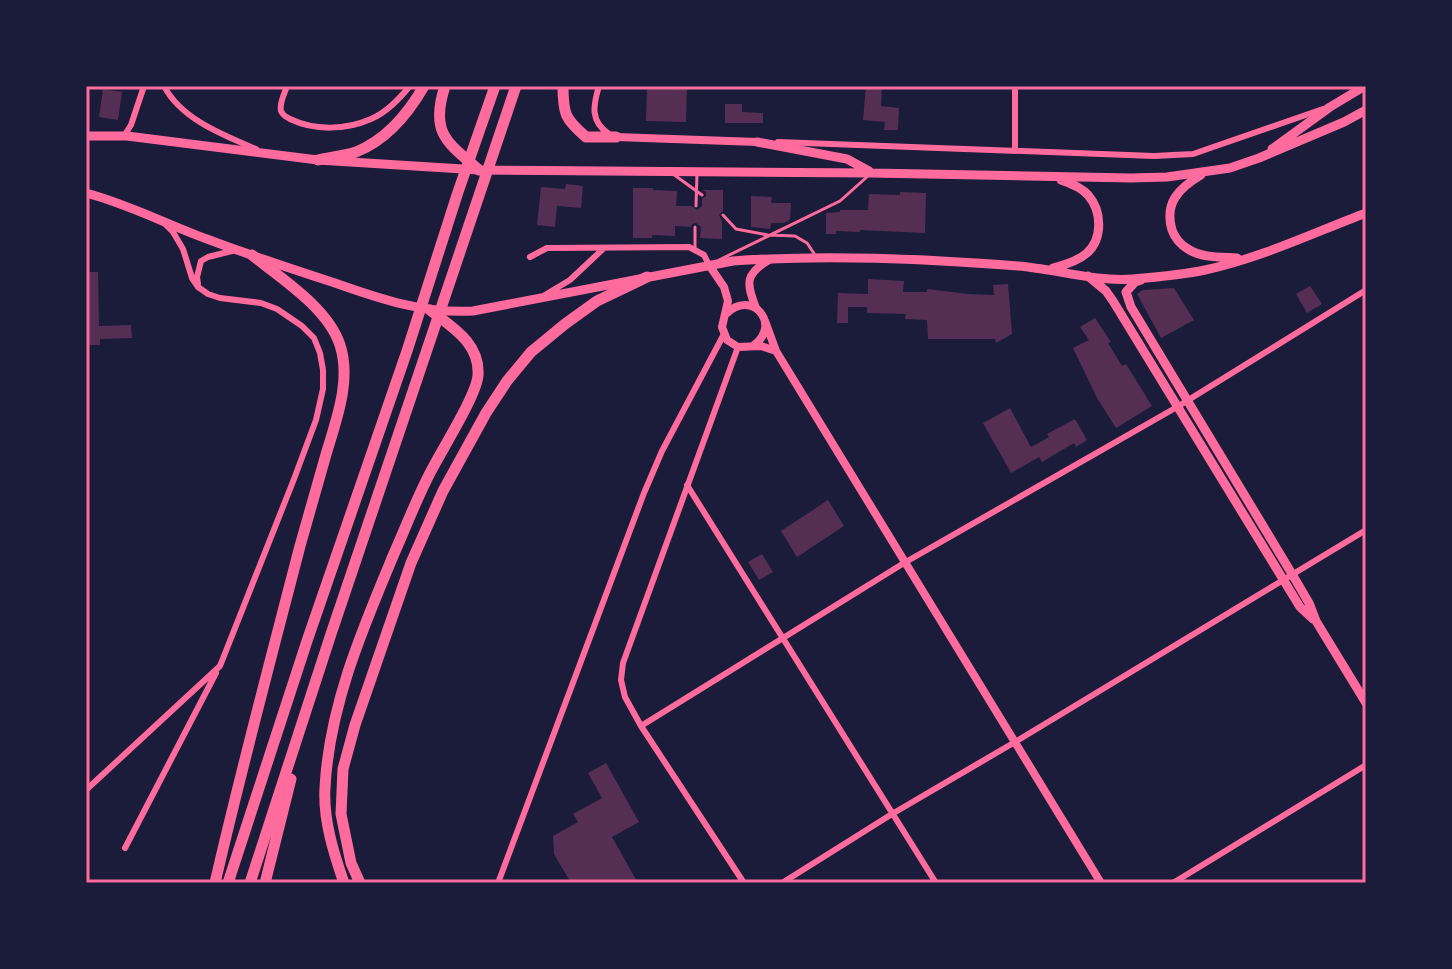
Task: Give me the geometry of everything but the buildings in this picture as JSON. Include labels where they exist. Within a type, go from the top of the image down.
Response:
[{"type":"highway","points":[[318,160],[355,152],[382,137],[415,102],[424,86]]},
{"type":"highway","points":[[445,86],[439,106],[439,124],[446,140],[479,170]]},
{"type":"highway","points":[[228,883],[495,86]]},
{"type":"highway","points":[[250,883],[516,86]]},
{"type":"highway","points":[[563,86],[568,121],[586,137],[616,137]]},
{"type":"highway","points":[[215,883],[343,391],[341,348],[333,328],[295,290],[252,255]]},
{"type":"highway","points":[[360,883],[351,863],[341,814],[343,769],[411,563],[443,491],[493,402],[531,352],[597,301],[647,277]]},
{"type":"highway","points":[[344,883],[331,846],[325,791],[331,741],[347,672],[428,476],[478,377],[477,356],[467,341],[430,310]]},
{"type":"highway","points":[[265,883],[331,634]]},
{"type":"main road","points":[[1259,158],[1365,86]]},
{"type":"main road","points":[[86,136],[120,136],[318,160],[479,170],[1131,178],[1230,168],[1344,122],[1366,110]]},
{"type":"main road","points":[[86,143],[120,136]]},
{"type":"main road","points":[[757,142],[847,159],[871,173]]},
{"type":"main road","points":[[1204,173],[1185,184],[1172,202],[1169,221],[1175,237],[1188,250],[1210,256],[1245,259]]},
{"type":"main road","points":[[1050,269],[1069,264],[1088,252],[1100,225],[1096,208],[1088,195],[1054,177]]},
{"type":"main road","points":[[86,185],[118,202]]},
{"type":"main road","points":[[86,193],[118,202],[236,250],[365,294],[430,310],[453,312],[473,311],[709,265],[771,258],[955,262],[1050,269],[1108,279],[1147,278],[1208,269],[1245,259],[1366,213]]},
{"type":"main road","points":[[1088,276],[1106,291],[1177,407],[1309,603],[1316,621],[1366,703]]},
{"type":"main road","points":[[1147,278],[1135,282],[1126,292],[1131,307],[1288,576]]},
{"type":"street","points":[[120,136],[136,113],[144,86]]},
{"type":"street","points":[[164,86],[170,98],[193,117],[227,137],[267,154]]},
{"type":"street","points":[[287,86],[281,110],[284,116],[300,123],[327,128],[372,119],[395,103],[410,86]]},
{"type":"street","points":[[599,86],[593,115],[605,132],[616,137],[1154,156],[1193,154],[1330,107]]},
{"type":"street","points":[[1015,86],[1015,149]]},
{"type":"street","points":[[125,848],[220,666],[272,539],[316,420],[323,389],[320,353],[314,338],[289,316],[261,303],[220,298],[198,287],[183,249],[173,232],[160,219]]},
{"type":"street","points":[[530,257],[547,248],[695,249],[704,255],[724,287],[728,301],[723,320],[727,340],[738,347],[753,346],[776,351]]},
{"type":"street","points":[[542,297],[570,280],[604,248]]},
{"type":"street","points":[[198,287],[201,261],[236,250]]},
{"type":"street","points":[[771,258],[750,275],[749,287],[776,351],[1101,883]]},
{"type":"street","points":[[641,726],[904,563],[1188,401],[1366,290]]},
{"type":"street","points":[[725,314],[736,305],[757,308]]},
{"type":"street","points":[[753,346],[763,335],[765,321]]},
{"type":"street","points":[[498,883],[650,479],[724,334]]},
{"type":"street","points":[[738,347],[623,663],[621,680],[625,697],[641,726],[744,883]]},
{"type":"street","points":[[687,485],[936,883]]},
{"type":"street","points":[[782,883],[1366,530]]},
{"type":"street","points":[[87,788],[220,666]]},
{"type":"street","points":[[1173,883],[1366,765]]},
{"type":"lane","points":[[670,172],[702,195]]},
{"type":"lane","points":[[696,206],[697,173]]},
{"type":"lane","points":[[709,265],[840,201],[871,173]]},
{"type":"lane","points":[[723,215],[736,229],[795,236],[807,243],[817,258]]},
{"type":"lane","points":[[695,227],[695,249]]}]
